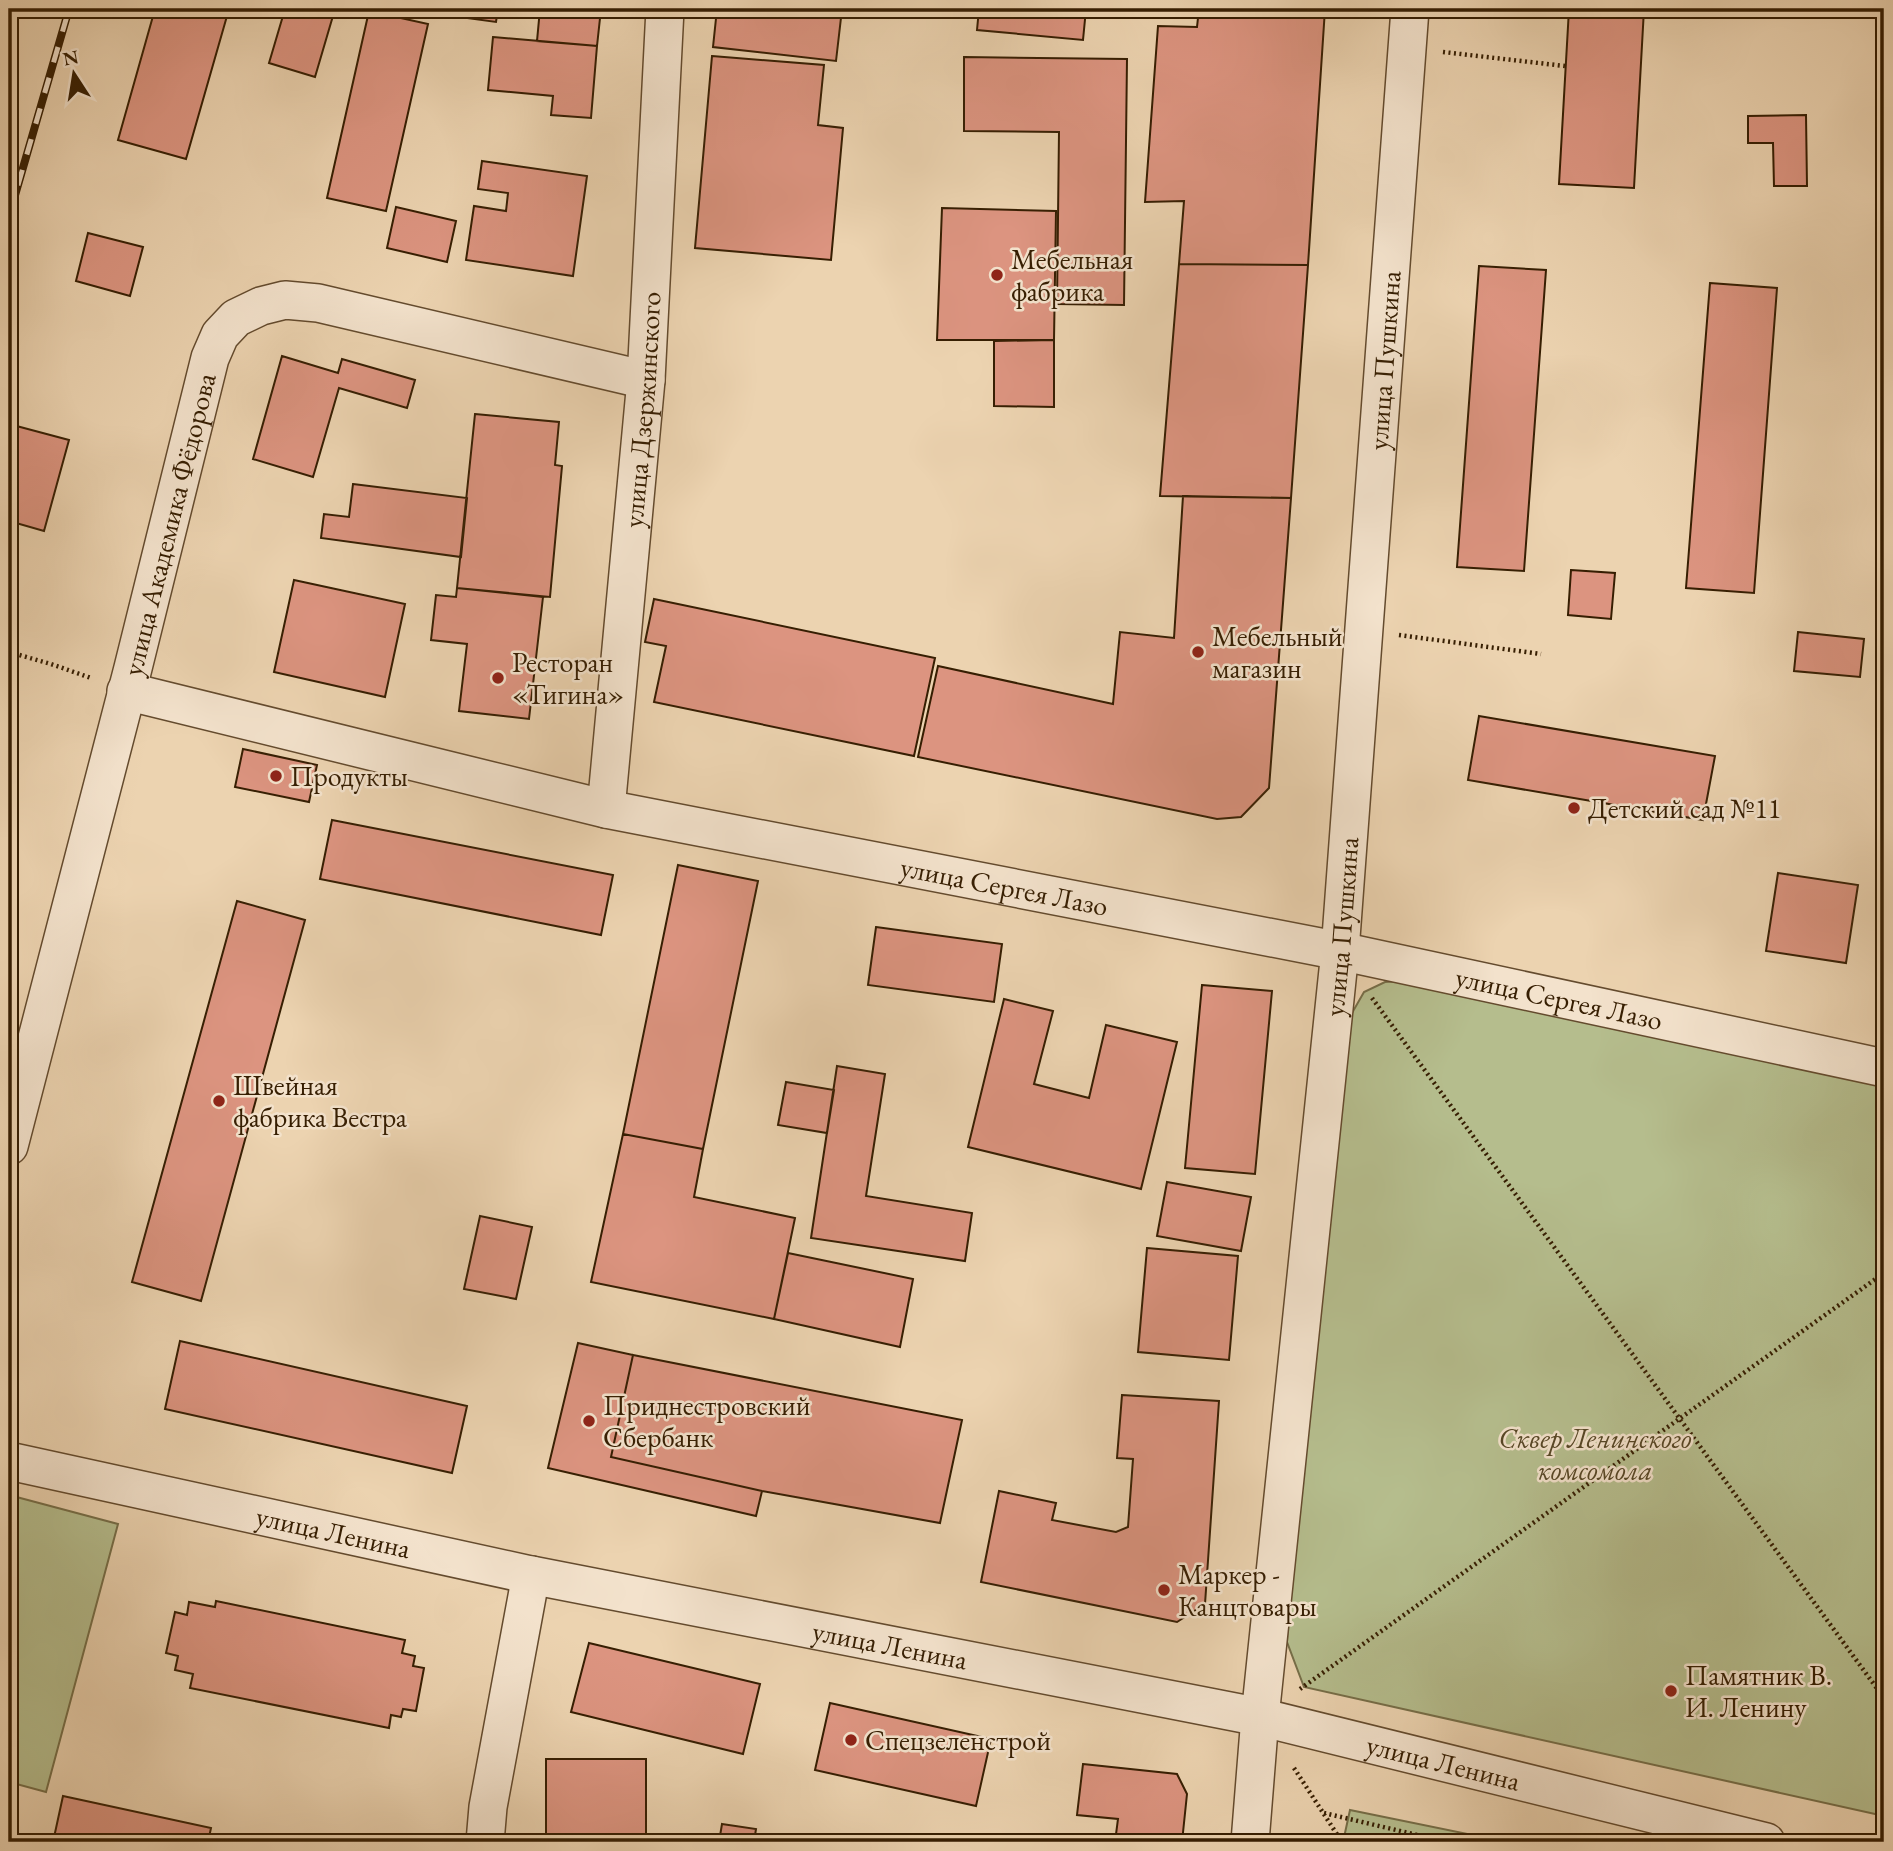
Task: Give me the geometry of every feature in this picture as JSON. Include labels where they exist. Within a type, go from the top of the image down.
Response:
[{"type":"street","name":"улица Дзержинского","points":[[606,809],[646,380],[665,9]]},
{"type":"street","name":"улица Пушкина","points":[[1250,1842],[1260,1717],[1340,951],[1410,9]]},
{"type":"street","name":"улица Академика Фёдорова","points":[[9,1146],[210,358],[219,335],[236,318],[261,306],[285,300],[317,303],[646,380]]},
{"type":"street","name":"улица Сергея Лазо","points":[[127,691],[606,809],[1340,951],[1884,1068]]},
{"type":"street","name":"улица Ленина","points":[[9,1461],[531,1575],[1260,1717],[1766,1842]]},
{"type":"street","points":[[485,1842],[488,1807],[531,1575]]},
{"type":"path","points":[[1407,49],[1565,66]]},
{"type":"path","points":[[1364,630],[1541,654]]},
{"type":"path","points":[[9,652],[51,664]]},
{"type":"path","points":[[1340,951],[1884,1699]]},
{"type":"path","points":[[1342,1842],[1260,1717],[1884,1273]]},
{"type":"path","points":[[1323,1813],[1447,1842]]},
{"type":"green space","name":"Сквер Ленинского комсомола","points":[[1420,980],[1884,1080],[1884,1816],[1304,1687],[1287,1642],[1289,1595],[1352,1013],[1364,992],[1385,982]]},
{"type":"green space","points":[[9,1495],[118,1524],[46,1792],[9,1782]]},
{"type":"green space","points":[[1350,1810],[1502,1841],[1502,1842],[1343,1842]]},
{"type":"building","points":[[155,9],[229,9],[186,159],[118,140]]},
{"type":"building","points":[[285,9],[335,9],[315,77],[269,63]]},
{"type":"building","points":[[438,9],[498,9],[496,22],[437,14]]},
{"type":"building","points":[[540,9],[601,9],[597,46],[537,41]]},
{"type":"building","points":[[717,9],[842,9],[836,61],[713,47]]},
{"type":"building","points":[[979,9],[1086,9],[1083,40],[977,30]]},
{"type":"building","points":[[1199,9],[1325,9],[1308,265],[1179,264],[1184,201],[1145,202],[1158,26],[1197,27]]},
{"type":"building","points":[[1569,9],[1644,9],[1634,188],[1559,184]]},
{"type":"building","points":[[369,11],[428,24],[386,211],[327,198]]},
{"type":"building","points":[[493,37],[597,46],[591,118],[551,115],[553,96],[488,90]]},
{"type":"building","points":[[712,56],[824,65],[818,125],[843,128],[831,260],[695,248]]},
{"type":"building","points":[[964,57],[1127,59],[1124,305],[1057,304],[1059,132],[964,131]]},
{"type":"building","points":[[1806,115],[1807,186],[1774,186],[1773,143],[1748,143],[1748,116]]},
{"type":"building","points":[[482,161],[587,176],[573,276],[466,260],[474,206],[506,211],[508,193],[478,189]]},
{"type":"building","points":[[396,207],[456,221],[447,262],[387,248]]},
{"type":"building","name":"Мебельная фабрика","points":[[942,208],[1056,211],[1054,340],[937,340]]},
{"type":"building","points":[[88,233],[143,247],[130,296],[76,281]]},
{"type":"building","points":[[1179,264],[1308,265],[1291,498],[1160,496]]},
{"type":"building","points":[[1479,266],[1546,270],[1524,571],[1457,567]]},
{"type":"building","points":[[1710,283],[1777,288],[1754,593],[1686,588]]},
{"type":"building","points":[[1054,340],[1054,407],[994,406],[994,341]]},
{"type":"building","points":[[282,356],[338,373],[342,359],[415,380],[407,408],[339,388],[313,477],[253,459]]},
{"type":"building","points":[[475,414],[559,422],[555,465],[562,466],[550,597],[457,588]]},
{"type":"building","points":[[9,424],[69,440],[44,531],[9,521],[16,487],[9,485]]},
{"type":"building","points":[[353,484],[467,498],[461,557],[321,538],[324,514],[349,517]]},
{"type":"building","name":"Мебельный магазин","points":[[1183,496],[1291,498],[1269,788],[1241,817],[1217,819],[918,757],[938,666],[1113,704],[1120,632],[1174,638]]},
{"type":"building","points":[[1571,570],[1615,573],[1611,619],[1568,615]]},
{"type":"building","points":[[294,580],[405,604],[385,697],[274,672]]},
{"type":"building","name":"Ресторан «Тигина»","points":[[457,588],[543,597],[529,719],[459,711],[467,644],[431,640],[436,595],[456,597]]},
{"type":"building","points":[[654,599],[935,658],[914,756],[654,702],[666,646],[645,642]]},
{"type":"building","points":[[1798,632],[1864,639],[1860,677],[1794,671]]},
{"type":"building","points":[[1479,716],[1715,756],[1703,820],[1468,780]]},
{"type":"building","name":"Продукты","points":[[243,749],[317,765],[309,802],[235,787]]},
{"type":"building","points":[[332,820],[613,875],[601,935],[320,879]]},
{"type":"building","points":[[678,865],[758,881],[703,1149],[623,1134]]},
{"type":"building","points":[[1778,873],[1858,885],[1846,963],[1766,951]]},
{"type":"building","name":"Швейная фабрика Вестра","points":[[237,901],[305,920],[201,1301],[132,1282]]},
{"type":"building","points":[[876,927],[1002,944],[994,1002],[868,985]]},
{"type":"building","points":[[1202,985],[1272,991],[1255,1174],[1185,1168]]},
{"type":"building","points":[[1004,999],[1053,1011],[1034,1084],[1089,1098],[1106,1025],[1177,1042],[1141,1189],[968,1147]]},
{"type":"building","points":[[837,1066],[885,1074],[866,1196],[972,1213],[965,1261],[811,1238]]},
{"type":"building","points":[[786,1082],[834,1090],[827,1133],[778,1125]]},
{"type":"building","points":[[623,1134],[703,1149],[694,1197],[795,1218],[774,1319],[591,1282]]},
{"type":"building","points":[[1167,1182],[1251,1197],[1241,1251],[1157,1236]]},
{"type":"building","points":[[480,1216],[532,1227],[516,1299],[464,1289]]},
{"type":"building","points":[[1147,1248],[1238,1256],[1229,1360],[1138,1352]]},
{"type":"building","points":[[788,1253],[913,1279],[900,1347],[774,1319]]},
{"type":"building","points":[[180,1341],[467,1406],[452,1473],[165,1409]]},
{"type":"building","name":"Приднестровский Сбербанк","points":[[578,1343],[633,1355],[611,1457],[762,1491],[756,1516],[548,1468]]},
{"type":"building","points":[[633,1355],[962,1420],[940,1523],[762,1491],[611,1457]]},
{"type":"building","points":[[1122,1395],[1219,1401],[1205,1604],[1177,1622],[981,1582],[999,1491],[1056,1503],[1052,1520],[1116,1532],[1128,1527],[1133,1459],[1117,1458]]},
{"type":"building","points":[[216,1601],[405,1640],[402,1653],[415,1656],[413,1666],[424,1668],[416,1711],[403,1709],[401,1717],[391,1715],[389,1728],[190,1688],[193,1674],[175,1670],[178,1656],[166,1653],[175,1612],[187,1615],[189,1602],[215,1607]]},
{"type":"building","points":[[589,1643],[760,1684],[743,1754],[571,1712]]},
{"type":"building","points":[[830,1703],[991,1739],[976,1806],[815,1770]]},
{"type":"building","points":[[546,1759],[646,1759],[646,1842],[546,1842]]},
{"type":"building","points":[[1083,1764],[1177,1774],[1187,1794],[1182,1842],[1115,1842],[1118,1819],[1077,1815]]},
{"type":"building","points":[[63,1796],[211,1828],[208,1842],[53,1842]]},
{"type":"building","points":[[722,1824],[756,1829],[754,1842],[719,1842]]},
{"type":"railway","points":[[9,216],[69,9]]},
{"type":"place","name":"Мебельная фабрика","points":[[997,275]]},
{"type":"place","name":"Мебельный магазин","points":[[1198,652]]},
{"type":"place","name":"Ресторан «Тигина»","points":[[498,678]]},
{"type":"place","name":"Продукты","points":[[276,776]]},
{"type":"place","name":"Детский сад №11","points":[[1574,808]]},
{"type":"place","name":"Швейная фабрика Вестра","points":[[219,1101]]},
{"type":"place","name":"Приднестровский Сбербанк","points":[[589,1421]]},
{"type":"place","name":"Маркер - Канцтовары","points":[[1164,1590]]},
{"type":"place","name":"Памятник В. И. Ленину","points":[[1671,1691]]},
{"type":"place","name":"Спецзеленстрой","points":[[851,1740]]}]
